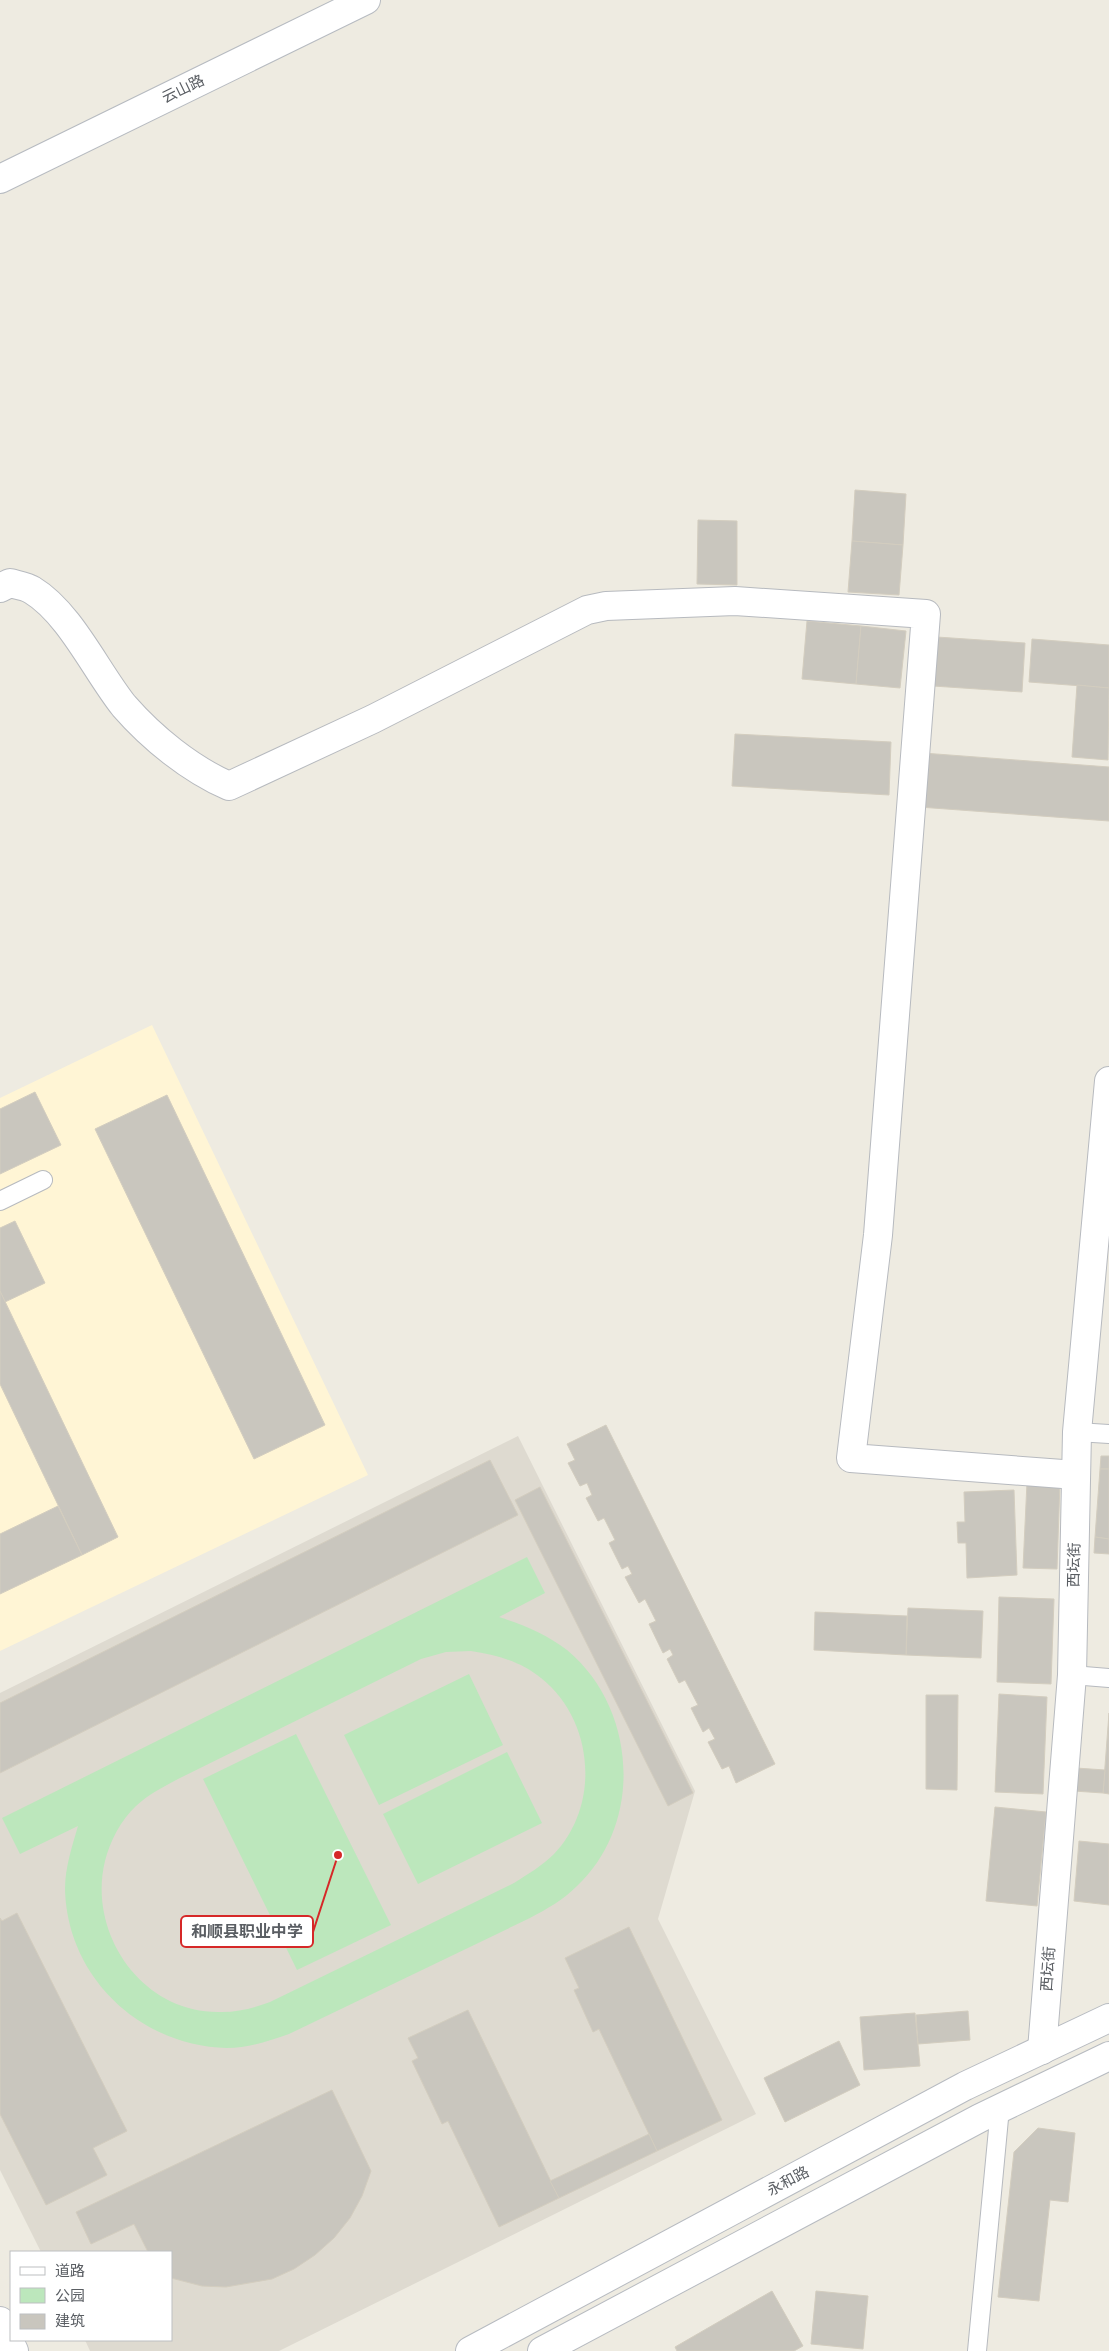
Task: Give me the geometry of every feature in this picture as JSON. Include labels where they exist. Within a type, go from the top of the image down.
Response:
[{"type":"street","name":"云山路","points":[[0,179],[366,0]]},
{"type":"street","points":[[0,588],[10,583],[31,590],[56,610],[124,706],[156,737],[189,764],[229,786],[373,719],[588,610],[606,606],[735,601],[926,614],[878,1235],[851,1458],[1076,1475]]},
{"type":"street","name":"西坛街","points":[[1042,2050],[1072,1676],[1077,1432],[1104,1198],[1109,1081]]},
{"type":"street","name":"永和路","points":[[470,2351],[965,2086],[1109,2018]]},
{"type":"street","points":[[542,2351],[1000,2108],[1109,2056]]},
{"type":"street","points":[[0,2321],[14,2351]]},
{"type":"lane","points":[[0,1201],[43,1180]]},
{"type":"lane","points":[[1077,1432],[1109,1434]]},
{"type":"lane","points":[[1072,1676],[1109,1678]]},
{"type":"lane","points":[[976,2351],[1000,2108]]},
{"type":"shaded area","points":[[152,1025],[368,1475],[0,1651],[0,1098]]},
{"type":"shaded area","points":[[518,1436],[695,1791],[658,1919],[756,2114],[279,2351],[90,2351],[85,2341],[172,2341],[172,2251],[40,2251],[0,2170],[0,1693]]},
{"type":"green space","points":[[527,1557],[545,1593],[499,1617],[551,1639],[567,1650],[590,1674],[608,1702],[619,1734],[623,1766],[622,1799],[614,1831],[599,1860],[572,1891],[549,1908],[289,2034],[258,2044],[235,2048],[195,2044],[165,2035],[138,2020],[114,2001],[94,1977],[79,1951],[69,1921],[65,1881],[69,1857],[78,1826],[20,1854],[2,1818]],"holes":[[[471,1651],[499,1657],[533,1672],[559,1696],[572,1716],[581,1739],[585,1763],[585,1788],[579,1812],[569,1834],[554,1854],[514,1883],[270,2002],[258,2006],[228,2012],[194,2009],[168,2000],[146,1985],[127,1965],[113,1942],[105,1916],[102,1889],[105,1861],[110,1846],[121,1824],[136,1806],[151,1794],[178,1779],[421,1659],[446,1652]]]},
{"type":"green space","points":[[469,1674],[503,1745],[379,1805],[344,1735]]},
{"type":"green space","points":[[296,1734],[391,1925],[297,1970],[203,1779]]},
{"type":"green space","points":[[507,1752],[542,1823],[418,1884],[383,1814]]},
{"type":"building","points":[[855,490],[906,494],[903,545],[852,541]]},
{"type":"building","points":[[698,520],[737,521],[737,585],[697,584]]},
{"type":"building","points":[[852,541],[903,545],[899,595],[848,592]]},
{"type":"building","points":[[807,621],[861,626],[856,684],[802,679]]},
{"type":"building","points":[[861,626],[906,631],[900,688],[856,684]]},
{"type":"building","points":[[937,637],[1025,643],[1022,692],[933,686]]},
{"type":"building","points":[[1032,639],[1109,645],[1109,688],[1029,682]]},
{"type":"building","points":[[1077,685],[1109,688],[1108,760],[1072,757]]},
{"type":"building","points":[[735,734],[891,742],[889,795],[732,786]]},
{"type":"building","points":[[923,753],[1109,767],[1109,821],[919,807]]},
{"type":"building","points":[[35,1092],[61,1145],[0,1174],[0,1109]]},
{"type":"building","points":[[167,1095],[325,1425],[254,1459],[95,1129]]},
{"type":"building","points":[[15,1221],[45,1283],[5,1302],[0,1291],[0,1228]]},
{"type":"building","points":[[0,1291],[118,1537],[82,1555],[0,1384]]},
{"type":"building","points":[[606,1425],[775,1764],[736,1783],[729,1766],[722,1769],[708,1742],[715,1739],[709,1728],[703,1732],[691,1708],[698,1705],[685,1680],[679,1683],[667,1659],[673,1655],[670,1649],[663,1653],[649,1624],[656,1621],[645,1599],[639,1603],[625,1577],[632,1574],[628,1566],[622,1569],[609,1543],[615,1540],[604,1518],[598,1521],[586,1498],[592,1495],[587,1483],[580,1486],[568,1463],[575,1460],[567,1444]]},
{"type":"building","points":[[1101,1456],[1109,1456],[1109,1469],[1100,1469]]},
{"type":"building","points":[[490,1460],[518,1515],[0,1773],[0,1703]]},
{"type":"building","points":[[1100,1469],[1109,1469],[1109,1539],[1095,1537]]},
{"type":"building","points":[[1027,1482],[1060,1483],[1057,1569],[1023,1568]]},
{"type":"building","points":[[540,1487],[693,1793],[668,1806],[515,1500]]},
{"type":"building","points":[[1014,1490],[1017,1575],[967,1578],[966,1543],[958,1543],[957,1522],[965,1522],[964,1492]]},
{"type":"building","points":[[58,1506],[82,1555],[0,1594],[0,1534]]},
{"type":"building","points":[[1095,1537],[1109,1539],[1109,1554],[1094,1553]]},
{"type":"building","points":[[999,1597],[1054,1599],[1051,1684],[997,1682]]},
{"type":"building","points":[[908,1608],[983,1611],[981,1658],[906,1655]]},
{"type":"building","points":[[815,1612],[907,1616],[906,1655],[814,1650]]},
{"type":"building","points":[[999,1694],[1047,1697],[1043,1794],[995,1792]]},
{"type":"building","points":[[926,1695],[958,1695],[957,1790],[926,1789]]},
{"type":"building","points":[[1109,1713],[1109,1794],[1103,1793]]},
{"type":"building","points":[[1076,1768],[1105,1770],[1103,1793],[1074,1791]]},
{"type":"building","points":[[995,1807],[1046,1812],[1037,1906],[986,1901]]},
{"type":"building","points":[[1079,1841],[1109,1844],[1109,1905],[1074,1901]]},
{"type":"building","points":[[17,1913],[127,2131],[93,2148],[107,2175],[46,2205],[0,2114],[0,1918],[2,1921]]},
{"type":"building","points":[[629,1927],[722,2120],[657,2151],[599,2029],[593,2032],[574,1990],[579,1988],[565,1958]]},
{"type":"building","points":[[468,2010],[559,2198],[499,2227],[448,2121],[442,2124],[412,2061],[418,2058],[408,2038]]},
{"type":"building","points":[[968,2011],[970,2040],[918,2044],[916,2015]]},
{"type":"building","points":[[915,2013],[920,2066],[864,2070],[860,2017]]},
{"type":"building","points":[[839,2041],[860,2085],[785,2122],[764,2078]]},
{"type":"building","points":[[332,2090],[371,2171],[362,2196],[350,2218],[334,2238],[315,2255],[294,2269],[272,2279],[226,2287],[202,2286],[172,2278],[172,2251],[148,2251],[134,2224],[91,2244],[76,2212]]},
{"type":"building","points":[[1038,2128],[1075,2133],[1068,2202],[1050,2200],[1039,2301],[998,2297],[1014,2152]]},
{"type":"building","points":[[649,2134],[657,2151],[559,2198],[550,2181]]},
{"type":"building","points":[[772,2291],[803,2346],[794,2351],[677,2351],[675,2347]]},
{"type":"building","points":[[816,2291],[868,2296],[863,2349],[811,2344]]},
{"type":"place","name":"和顺县职业中学","points":[[338,1855]]}]
